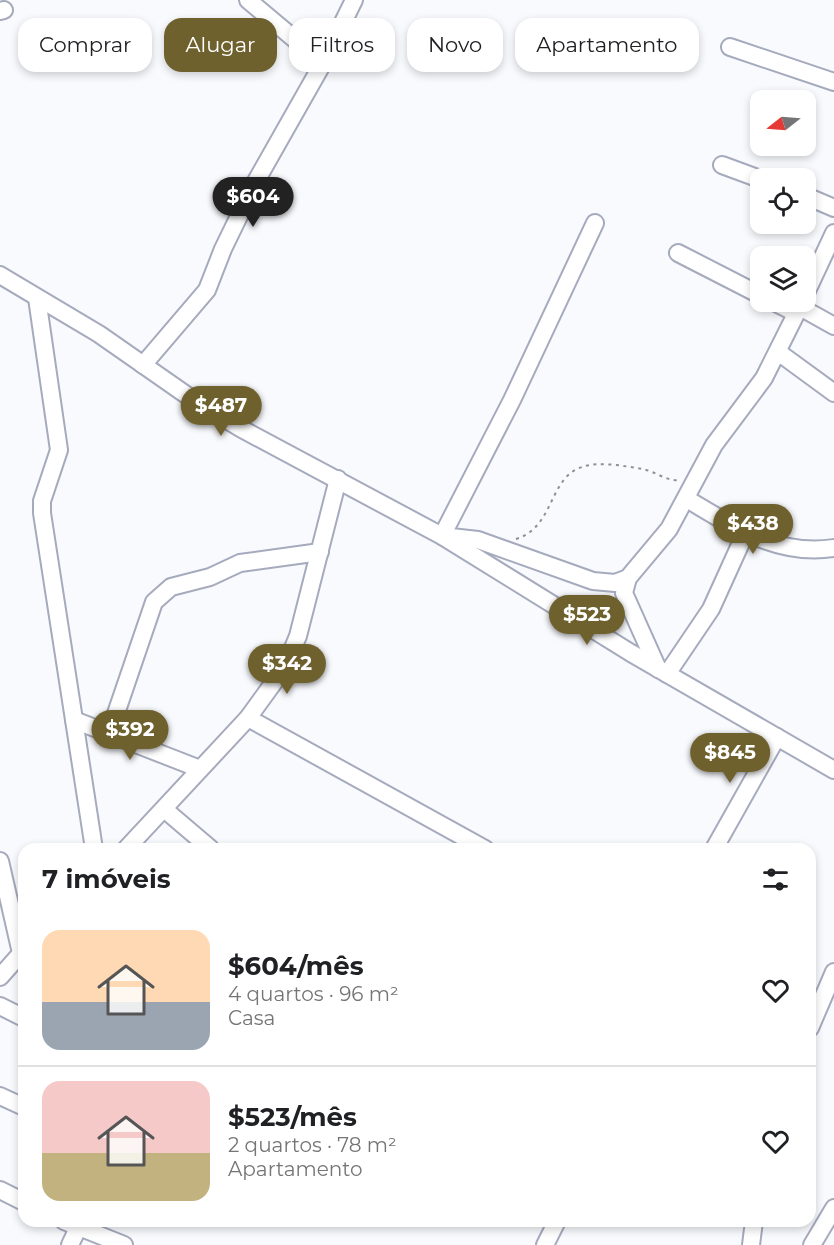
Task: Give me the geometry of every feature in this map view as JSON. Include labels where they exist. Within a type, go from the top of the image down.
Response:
[{"type":"street","points":[[248,0],[289,35]]},
{"type":"street","points":[[345,18],[354,0]]},
{"type":"street","points":[[730,47],[834,82]]},
{"type":"street","points":[[143,365],[207,290],[223,249],[255,183],[317,72]]},
{"type":"street","points":[[722,165],[750,175]]},
{"type":"street","points":[[816,200],[834,208]]},
{"type":"street","points":[[442,536],[512,400],[595,223]]},
{"type":"street","points":[[816,272],[834,233]]},
{"type":"street","points":[[678,253],[750,290]]},
{"type":"street","points":[[0,275],[99,334],[240,428],[442,536],[663,671],[834,770]]},
{"type":"street","points":[[37,298],[59,450],[42,501],[42,513],[93,843]]},
{"type":"street","points":[[663,671],[624,593],[628,578],[669,529],[714,445],[764,378],[797,312]]},
{"type":"street","points":[[812,312],[834,327]]},
{"type":"street","points":[[778,352],[834,393]]},
{"type":"street","points":[[132,843],[248,718],[285,667],[298,636],[338,479]]},
{"type":"street","points":[[687,499],[745,534],[788,547],[834,548]]},
{"type":"street","points":[[663,671],[711,609],[745,534]]},
{"type":"street","points":[[442,536],[478,540],[593,580],[615,583],[628,578]]},
{"type":"street","points":[[109,734],[154,602],[160,594],[171,587],[210,577],[254,559],[320,552]]},
{"type":"street","points":[[248,718],[475,843]]},
{"type":"street","points":[[74,720],[200,769]]},
{"type":"street","points":[[717,843],[777,736]]},
{"type":"street","points":[[164,809],[204,843]]},
{"type":"street","points":[[0,861],[18,935]]},
{"type":"street","points":[[0,977],[18,956]]},
{"type":"street","points":[[816,1014],[834,972]]},
{"type":"street","points":[[0,1006],[18,1015]]},
{"type":"street","points":[[0,1096],[18,1104]]},
{"type":"street","points":[[0,1191],[18,1199]]},
{"type":"street","points":[[812,1245],[834,1208]]},
{"type":"street","points":[[70,1245],[71,1227]]},
{"type":"street","points":[[79,1227],[124,1245]]},
{"type":"street","points":[[545,1245],[554,1227]]},
{"type":"street","points":[[751,1245],[753,1227]]},
{"type":"path","points":[[515,539],[526,536],[544,520],[568,473],[579,467],[592,464],[644,469],[674,481],[698,477]]}]
